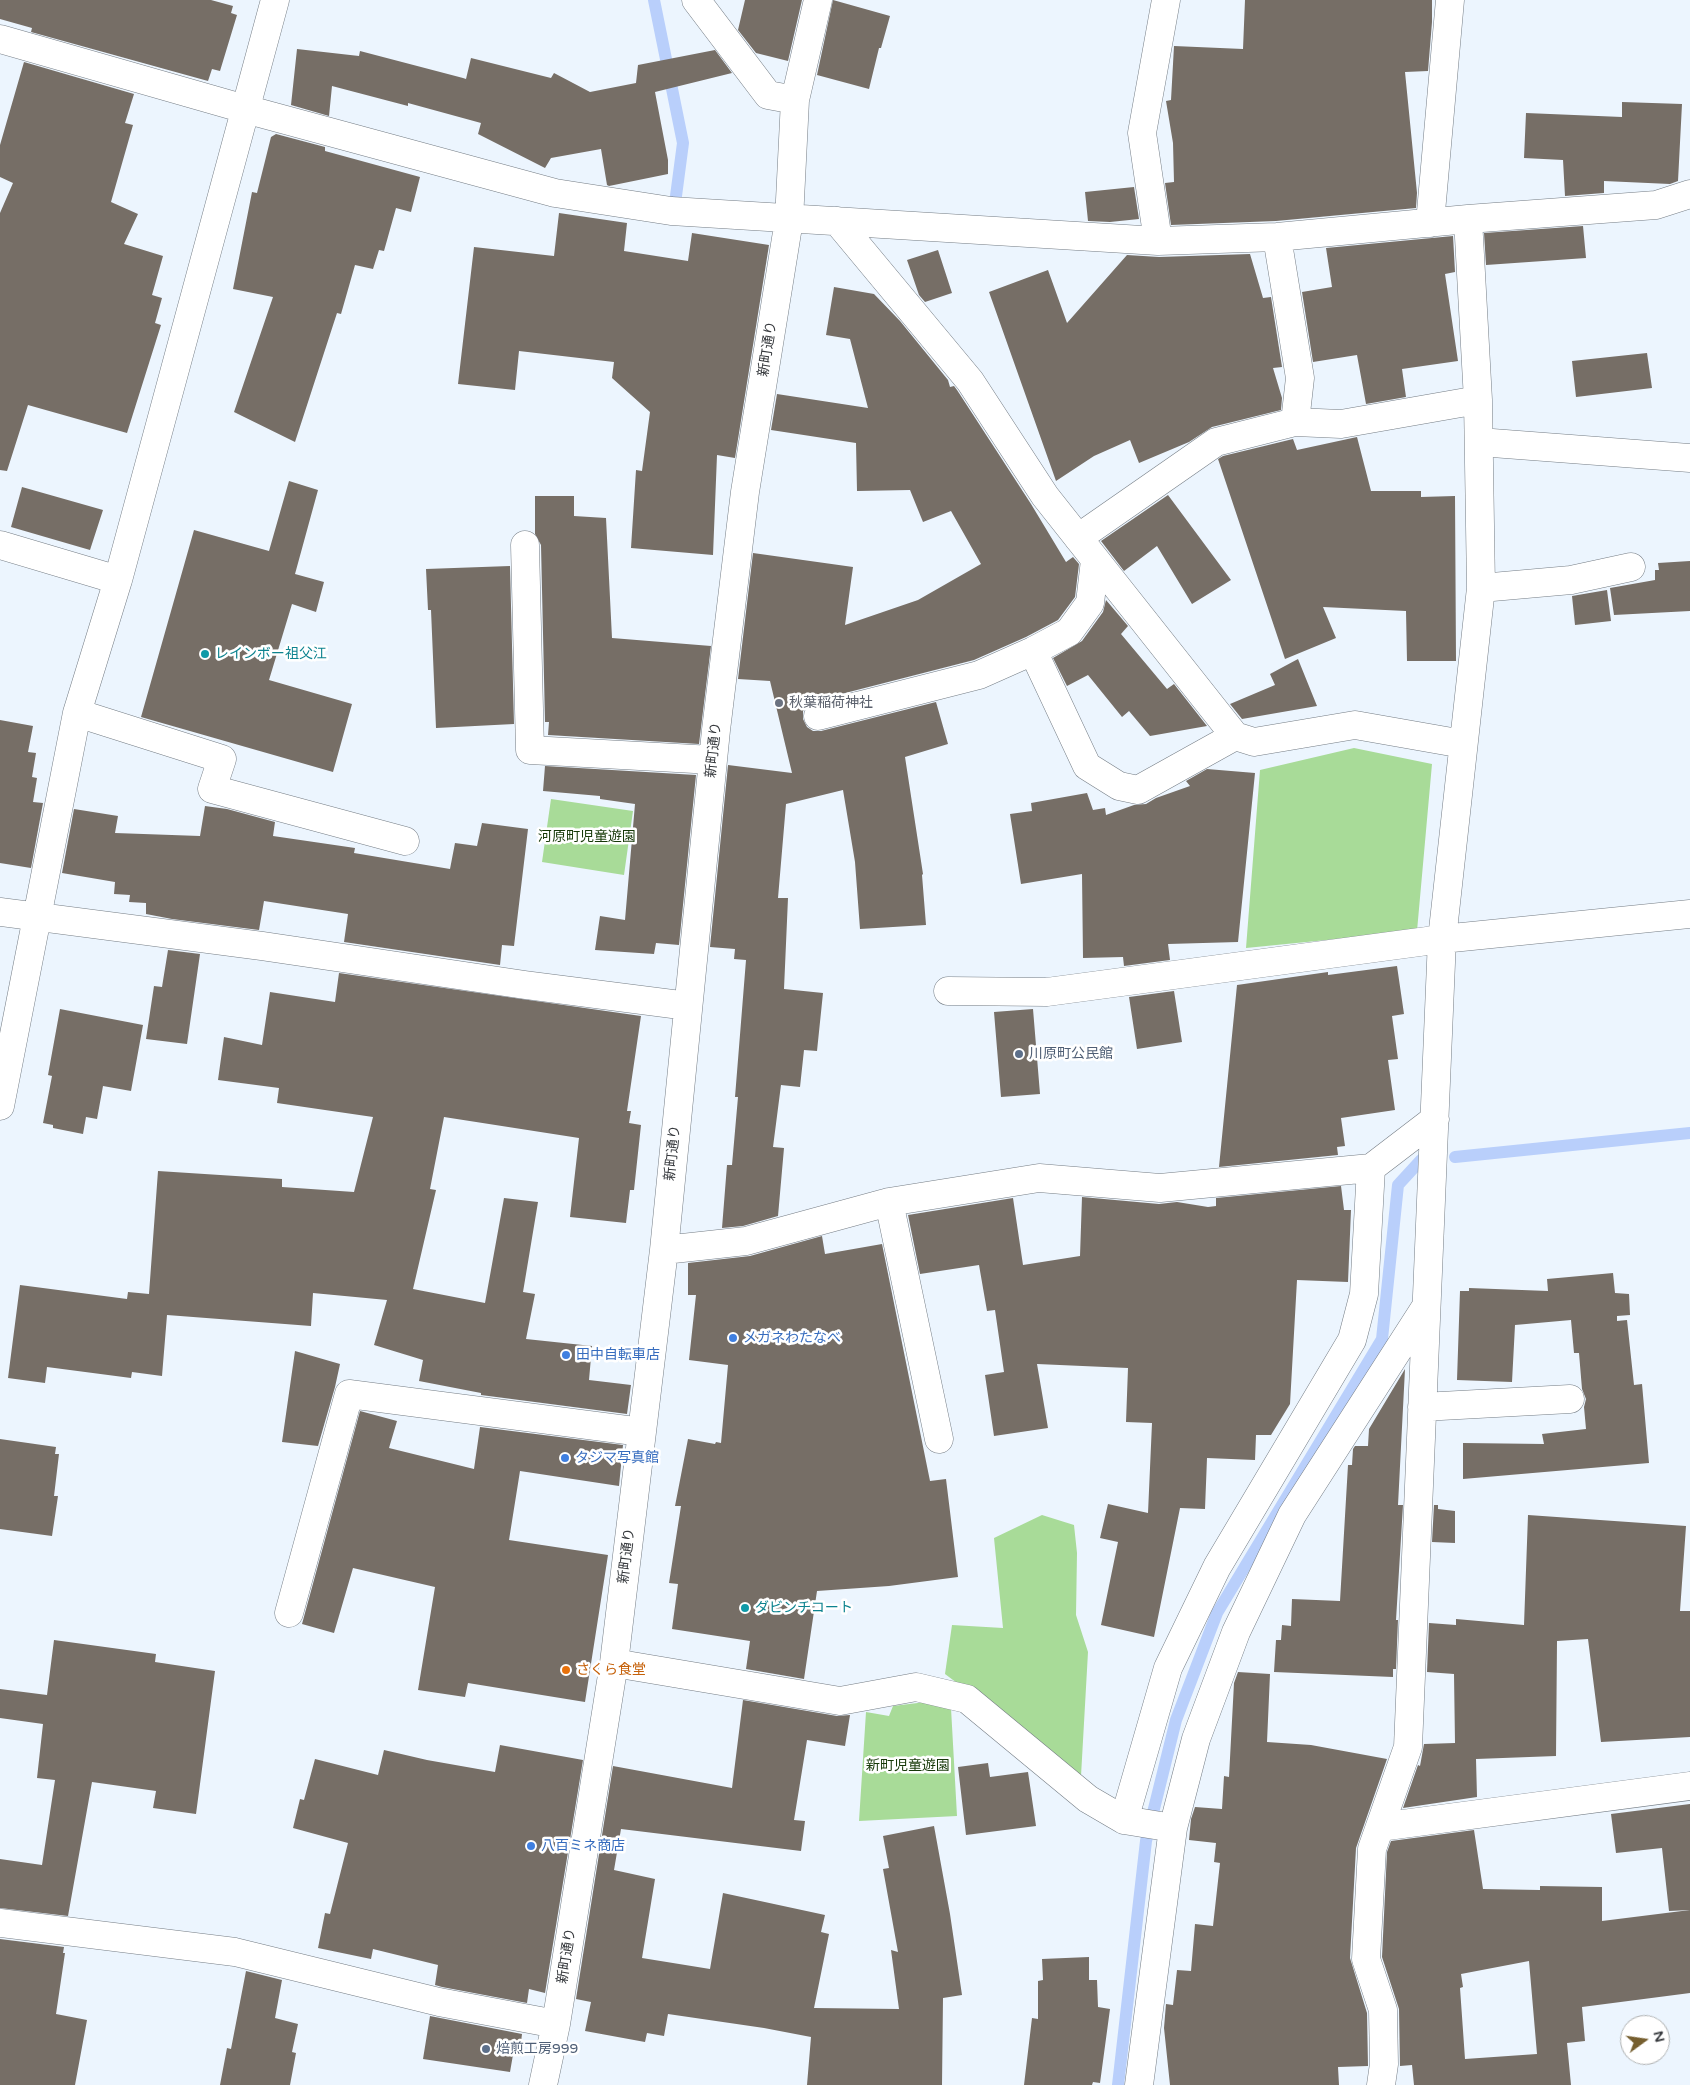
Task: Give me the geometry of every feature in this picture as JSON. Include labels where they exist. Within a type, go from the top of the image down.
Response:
[{"type":"street","points":[[0,1106],[77,713],[118,580],[275,0]]},
{"type":"street","points":[[696,0],[768,95],[795,100]]},
{"type":"street","name":"新町通り","points":[[543,2085],[556,2024],[614,1663],[664,1250],[713,760],[745,492],[789,220],[795,100],[818,0]]},
{"type":"street","points":[[1158,241],[1142,133],[1166,0]]},
{"type":"street","points":[[1430,223],[1450,0]]},
{"type":"street","points":[[0,40],[555,193],[671,212],[1158,241],[1277,237],[1468,219],[1656,205],[1690,194]]},
{"type":"street","points":[[1381,2085],[1384,2064],[1382,2010],[1366,1959],[1372,1849],[1408,1747],[1442,939],[1481,588],[1478,400],[1468,219]]},
{"type":"street","points":[[837,222],[970,381],[1045,496],[1236,736],[1254,742],[1355,725],[1463,744]]},
{"type":"street","points":[[1277,237],[1300,378],[1295,422]]},
{"type":"street","points":[[1078,538],[1216,442],[1295,422],[1341,424],[1478,400]]},
{"type":"street","points":[[1479,442],[1690,458]]},
{"type":"street","points":[[0,545],[118,580]]},
{"type":"street","points":[[525,545],[530,750],[713,760]]},
{"type":"street","points":[[818,716],[979,675],[1034,651],[1069,632],[1090,603],[1095,560]]},
{"type":"street","points":[[1481,588],[1571,580],[1631,567]]},
{"type":"street","points":[[1034,651],[1087,766],[1119,786],[1138,790],[1236,736]]},
{"type":"street","points":[[77,713],[222,759],[212,789],[405,841]]},
{"type":"street","points":[[0,912],[262,946],[515,984],[688,1006]]},
{"type":"street","points":[[948,991],[1047,992],[1442,939],[1690,914]]},
{"type":"street","points":[[664,1250],[746,1241],[888,1202],[1039,1178],[1160,1188],[1371,1168],[1435,1119]]},
{"type":"street","points":[[1124,1820],[1168,1668],[1217,1566],[1352,1340],[1364,1294],[1371,1168]]},
{"type":"street","points":[[888,1202],[939,1439]]},
{"type":"street","points":[[1139,2085],[1168,1827],[1196,1739],[1236,1632],[1292,1516],[1426,1306]]},
{"type":"street","points":[[289,1613],[349,1394],[642,1432]]},
{"type":"street","points":[[1422,1408],[1570,1399]]},
{"type":"street","points":[[614,1663],[840,1701],[916,1687],[967,1699],[1088,1799],[1124,1820],[1168,1827]]},
{"type":"street","points":[[1380,1826],[1690,1786]]},
{"type":"street","points":[[0,1923],[236,1952],[439,2002],[556,2024]]},
{"type":"green space","points":[[1354,748],[1432,764],[1417,931],[1246,948],[1260,770]]},
{"type":"green space","name":"河原町児童遊園","points":[[551,799],[633,811],[624,875],[542,862]]},
{"type":"green space","points":[[1042,1515],[1074,1525],[1077,1553],[1076,1615],[1088,1652],[1081,1776],[945,1674],[952,1625],[1003,1628],[994,1538]]},
{"type":"green space","name":"新町児童遊園","points":[[934,1701],[951,1708],[957,1816],[859,1821],[866,1712],[889,1716],[893,1706]]},
{"type":"building","points":[[0,0],[211,0],[233,6],[231,13],[237,15],[220,71],[212,69],[208,81],[31,32],[32,28],[0,19]]},
{"type":"building","points":[[745,0],[802,0],[788,61],[756,53],[738,30]]},
{"type":"building","points":[[833,0],[890,16],[881,48],[879,48],[869,89],[817,75]]},
{"type":"building","points":[[1245,0],[1432,0],[1428,71],[1405,72],[1417,193],[1416,208],[1276,221],[1171,225],[1165,183],[1174,182],[1173,143],[1166,101],[1171,100],[1174,46],[1243,49]]},
{"type":"building","points":[[297,49],[359,56],[360,51],[466,79],[471,58],[551,78],[554,73],[590,92],[636,83],[638,65],[715,50],[732,73],[655,92],[668,160],[668,174],[609,186],[607,185],[601,149],[551,158],[545,168],[478,134],[481,123],[408,103],[408,106],[332,86],[329,116],[291,105]]},
{"type":"building","points":[[24,62],[134,94],[125,123],[133,125],[111,202],[138,214],[124,244],[163,256],[152,295],[162,298],[155,323],[161,325],[127,433],[28,405],[7,471],[0,470],[0,213],[13,183],[0,177],[0,145]]},
{"type":"building","points":[[1622,102],[1682,104],[1678,181],[1670,184],[1604,181],[1604,193],[1565,196],[1563,160],[1524,158],[1526,113],[1622,117]]},
{"type":"building","points":[[276,134],[325,147],[325,151],[420,177],[411,212],[396,208],[384,251],[379,250],[373,269],[355,265],[341,314],[337,313],[295,442],[234,412],[273,297],[233,289],[252,192],[257,193],[271,137]]},
{"type":"building","points":[[1134,187],[1139,219],[1110,222],[1088,221],[1085,192]]},
{"type":"building","points":[[559,213],[627,223],[624,251],[688,261],[692,233],[769,245],[735,458],[717,455],[713,555],[631,548],[636,470],[642,471],[650,412],[612,378],[614,362],[519,351],[515,390],[458,384],[474,247],[554,256]]},
{"type":"building","points":[[1583,226],[1586,258],[1486,265],[1484,233]]},
{"type":"building","points":[[1453,236],[1455,272],[1445,274],[1458,361],[1402,369],[1406,397],[1366,404],[1357,355],[1313,362],[1302,292],[1332,287],[1326,248]]},
{"type":"building","points":[[938,250],[952,293],[925,302],[919,295],[907,260]]},
{"type":"building","points":[[1250,254],[1263,298],[1271,297],[1282,367],[1273,368],[1282,398],[1281,410],[1212,427],[1189,442],[1139,463],[1130,440],[1094,456],[1056,481],[989,292],[1048,270],[1067,323],[1127,255],[1159,257]]},
{"type":"building","points":[[834,287],[874,294],[900,321],[948,380],[950,387],[954,386],[957,390],[1066,562],[1073,557],[1079,564],[1075,597],[1058,620],[1026,637],[974,660],[814,701],[807,705],[803,711],[803,719],[807,727],[813,731],[821,731],[936,702],[948,744],[905,757],[923,874],[926,925],[860,929],[855,862],[843,790],[786,804],[778,898],[788,898],[784,989],[823,993],[817,1051],[804,1050],[800,1087],[781,1085],[773,1147],[784,1148],[778,1216],[743,1226],[722,1228],[727,1165],[732,1165],[738,1097],[735,1097],[746,960],[734,959],[735,949],[710,947],[728,765],[792,773],[770,681],[738,679],[753,553],[853,567],[845,625],[918,600],[981,564],[951,511],[923,522],[910,490],[857,491],[856,443],[771,430],[777,394],[868,408],[850,339],[826,335]]},
{"type":"building","points":[[1647,353],[1652,388],[1576,397],[1572,361]]},
{"type":"building","points":[[1357,437],[1371,491],[1421,491],[1421,497],[1455,496],[1456,661],[1407,661],[1406,611],[1323,607],[1336,638],[1285,659],[1218,459],[1223,456],[1293,439],[1297,450]]},
{"type":"building","name":"レインボー祖父江","points":[[289,481],[318,490],[295,574],[324,582],[316,612],[292,604],[269,680],[352,704],[333,772],[141,717],[194,530],[269,551]]},
{"type":"building","points":[[22,487],[103,510],[90,550],[11,527]]},
{"type":"building","points":[[1168,495],[1231,580],[1192,604],[1157,546],[1124,571],[1101,541]]},
{"type":"building","points":[[535,496],[574,496],[574,516],[606,518],[612,638],[711,646],[699,744],[548,735],[549,722],[545,722],[541,545],[535,534]]},
{"type":"building","points":[[1690,561],[1690,611],[1614,615],[1610,588],[1655,580],[1655,570],[1659,570],[1658,563]]},
{"type":"building","points":[[510,566],[514,724],[436,728],[431,610],[428,610],[426,569]]},
{"type":"building","points":[[1607,590],[1611,621],[1575,625],[1572,596]]},
{"type":"building","points":[[1106,600],[1128,626],[1121,634],[1167,689],[1174,684],[1207,726],[1150,736],[1129,711],[1122,717],[1088,675],[1067,686],[1053,658],[1082,641],[1103,612]]},
{"type":"building","points":[[1298,659],[1317,706],[1242,719],[1230,704],[1275,685],[1270,674]]},
{"type":"building","points":[[0,720],[33,726],[28,752],[36,753],[32,777],[37,778],[33,802],[43,803],[31,868],[0,863]]},
{"type":"building","points":[[545,766],[696,775],[679,945],[656,943],[654,954],[595,950],[600,916],[625,920],[635,804],[600,799],[600,796],[543,791]]},
{"type":"building","points":[[1207,769],[1255,773],[1238,942],[1168,944],[1170,960],[1124,966],[1123,957],[1083,958],[1082,874],[1021,884],[1010,814],[1032,811],[1031,803],[1087,793],[1093,810],[1105,808],[1106,815],[1134,805],[1146,804],[1156,798],[1190,786],[1186,781]]},
{"type":"building","points":[[205,806],[227,809],[275,822],[273,836],[355,848],[354,853],[450,869],[455,843],[477,846],[482,823],[528,829],[514,946],[502,945],[500,965],[344,942],[348,914],[264,901],[259,930],[172,919],[146,914],[146,903],[129,902],[130,895],[114,894],[115,882],[62,873],[74,809],[118,816],[115,833],[200,836]]},
{"type":"building","points":[[168,950],[200,954],[187,1044],[146,1039],[154,986],[162,987]]},
{"type":"building","points":[[1397,966],[1404,1014],[1392,1016],[1398,1059],[1388,1060],[1395,1110],[1341,1118],[1345,1146],[1337,1147],[1338,1155],[1219,1167],[1237,985],[1328,972],[1328,975]]},
{"type":"building","points":[[339,973],[641,1016],[627,1111],[631,1111],[629,1123],[641,1125],[634,1190],[630,1190],[626,1223],[570,1217],[579,1138],[444,1117],[430,1189],[436,1190],[413,1289],[485,1303],[504,1198],[538,1202],[523,1292],[535,1294],[526,1339],[592,1346],[589,1380],[631,1385],[627,1414],[481,1395],[481,1393],[419,1381],[423,1360],[374,1345],[387,1300],[313,1293],[311,1326],[167,1315],[162,1376],[132,1372],[131,1378],[47,1367],[45,1383],[8,1378],[20,1285],[127,1299],[128,1292],[149,1294],[158,1171],[282,1179],[282,1187],[354,1192],[373,1117],[277,1103],[279,1088],[218,1080],[224,1037],[262,1045],[270,992],[335,1002]]},
{"type":"building","points":[[1174,991],[1182,1042],[1137,1049],[1129,997]]},
{"type":"building","points":[[60,1009],[143,1025],[131,1091],[103,1086],[97,1119],[86,1117],[83,1134],[53,1128],[53,1125],[43,1123],[52,1076],[48,1075]]},
{"type":"building","points":[[1033,1009],[1040,1094],[1001,1097],[994,1012]]},
{"type":"building","points":[[1341,1186],[1344,1210],[1351,1210],[1348,1282],[1297,1280],[1290,1404],[1271,1435],[1256,1435],[1255,1460],[1207,1458],[1205,1509],[1180,1508],[1154,1637],[1101,1625],[1118,1542],[1100,1538],[1108,1504],[1148,1513],[1152,1423],[1126,1422],[1128,1368],[1037,1364],[1048,1428],[994,1436],[985,1375],[1004,1372],[995,1310],[987,1311],[979,1265],[920,1274],[908,1215],[1013,1198],[1023,1265],[1080,1256],[1082,1197],[1159,1204],[1177,1202],[1208,1207],[1216,1206],[1216,1198]]},
{"type":"building","points":[[822,1236],[825,1254],[882,1244],[930,1481],[946,1479],[958,1577],[889,1586],[817,1591],[804,1679],[746,1669],[750,1641],[672,1629],[678,1584],[669,1583],[681,1506],[675,1506],[688,1439],[715,1444],[716,1442],[721,1443],[728,1365],[689,1360],[696,1295],[688,1295],[688,1263],[750,1256]]},
{"type":"building","points":[[1613,1273],[1615,1293],[1629,1294],[1630,1315],[1617,1316],[1617,1321],[1627,1320],[1634,1385],[1642,1384],[1649,1463],[1463,1479],[1463,1443],[1544,1444],[1542,1434],[1586,1429],[1584,1407],[1586,1399],[1582,1389],[1579,1353],[1574,1353],[1571,1320],[1515,1325],[1512,1382],[1457,1380],[1460,1291],[1469,1291],[1469,1288],[1548,1291],[1547,1279]]},
{"type":"building","points":[[295,1351],[340,1364],[318,1446],[282,1442]]},
{"type":"building","points":[[1405,1369],[1398,1505],[1403,1505],[1396,1620],[1398,1620],[1396,1669],[1393,1669],[1393,1677],[1274,1672],[1276,1640],[1281,1640],[1282,1625],[1291,1626],[1292,1599],[1340,1601],[1348,1465],[1352,1465],[1353,1449],[1355,1446],[1368,1446],[1369,1429]]},
{"type":"building","points":[[360,1411],[397,1421],[389,1448],[474,1469],[480,1427],[623,1445],[619,1486],[520,1471],[509,1540],[608,1555],[585,1702],[468,1683],[465,1697],[418,1690],[435,1587],[353,1568],[334,1633],[302,1624]]},
{"type":"building","points":[[0,1439],[56,1447],[55,1454],[59,1454],[54,1496],[58,1496],[52,1536],[0,1529]]},
{"type":"building","points":[[1434,1505],[1438,1505],[1438,1509],[1455,1511],[1455,1543],[1432,1542]]},
{"type":"building","points":[[1528,1515],[1686,1526],[1680,1611],[1690,1611],[1690,1737],[1601,1742],[1588,1639],[1557,1641],[1556,1756],[1476,1759],[1477,1797],[1403,1808],[1418,1765],[1420,1766],[1424,1744],[1455,1743],[1454,1674],[1427,1672],[1429,1623],[1456,1625],[1456,1619],[1524,1625]]},
{"type":"building","points":[[54,1640],[156,1654],[155,1662],[215,1671],[196,1814],[153,1808],[156,1791],[92,1782],[68,1916],[0,1908],[0,1859],[42,1865],[55,1780],[37,1778],[43,1724],[0,1718],[0,1689],[47,1695]]},
{"type":"building","points":[[1238,1672],[1270,1674],[1267,1742],[1311,1745],[1387,1759],[1356,1848],[1350,1958],[1367,2013],[1368,2066],[1338,2067],[1339,2085],[1170,2085],[1164,2028],[1166,2004],[1173,2005],[1177,1970],[1191,1971],[1195,1924],[1213,1926],[1220,1863],[1214,1862],[1216,1843],[1189,1840],[1191,1819],[1195,1807],[1222,1809],[1224,1776],[1229,1777],[1234,1683]]},
{"type":"building","points":[[743,1700],[837,1716],[850,1715],[845,1746],[807,1740],[794,1820],[805,1821],[801,1851],[621,1829],[614,1870],[655,1879],[642,1958],[710,1969],[723,1893],[825,1915],[821,1932],[829,1934],[814,2008],[899,2009],[891,1950],[898,1952],[883,1869],[889,1868],[883,1836],[934,1826],[962,1995],[943,1998],[942,2085],[807,2085],[811,2037],[764,2028],[668,2014],[664,2036],[647,2033],[645,2042],[585,2031],[591,2002],[576,1999],[613,1766],[732,1788]]},
{"type":"building","points":[[500,1745],[583,1760],[545,1993],[529,1989],[527,2003],[442,1987],[435,1985],[438,1965],[373,1949],[371,1959],[318,1948],[325,1913],[330,1914],[348,1843],[293,1828],[300,1799],[304,1800],[315,1759],[378,1775],[384,1750],[495,1772]]},
{"type":"building","points":[[988,1763],[990,1777],[1028,1772],[1036,1826],[966,1835],[958,1767]]},
{"type":"building","points":[[1690,1804],[1690,1910],[1669,1911],[1662,1848],[1616,1853],[1611,1814]]},
{"type":"building","points":[[1474,1830],[1483,1889],[1540,1890],[1540,1886],[1602,1887],[1602,1921],[1690,1910],[1690,1993],[1582,2007],[1585,2041],[1567,2043],[1571,2085],[1414,2085],[1412,2065],[1400,2066],[1399,2009],[1382,1957],[1387,1852],[1391,1841]],"holes":[[[1529,1961],[1537,2054],[1465,2059],[1460,1988],[1463,1987],[1461,1974]]]},
{"type":"building","points":[[0,1939],[64,1947],[63,1953],[65,1953],[56,2014],[87,2020],[75,2085],[0,2085]]},
{"type":"building","points":[[1089,1957],[1089,1980],[1097,1980],[1098,2007],[1110,2009],[1100,2083],[1093,2082],[1092,2085],[1024,2085],[1032,2018],[1038,2019],[1038,1981],[1043,1980],[1042,1959]]},
{"type":"building","points":[[246,1971],[282,1980],[275,2018],[298,2024],[292,2052],[296,2053],[290,2085],[220,2085],[227,2048],[231,2049]]},
{"type":"building","points":[[430,2016],[522,2034],[520,2050],[514,2049],[510,2072],[423,2059]]},
{"type":"waterway","points":[[654,0],[683,143],[676,196]]},
{"type":"waterway","points":[[1455,1157],[1690,1133]]},
{"type":"waterway","points":[[1118,2085],[1146,1841],[1176,1720],[1217,1613],[1382,1339],[1398,1185],[1421,1160]]},
{"type":"place","name":"レインボー祖父江","points":[[205,654]]},
{"type":"place","name":"秋葉稲荷神社","points":[[779,703]]},
{"type":"place","name":"川原町公民館","points":[[1019,1054]]},
{"type":"place","name":"メガネわたなべ","points":[[733,1338]]},
{"type":"place","name":"田中自転車店","points":[[566,1355]]},
{"type":"place","name":"タジマ写真館","points":[[565,1458]]},
{"type":"place","name":"ダビンチコート","points":[[745,1608]]},
{"type":"place","name":"さくら食堂","points":[[566,1670]]},
{"type":"place","name":"八百ミネ商店","points":[[531,1846]]},
{"type":"place","name":"焙煎工房999","points":[[486,2049]]}]
